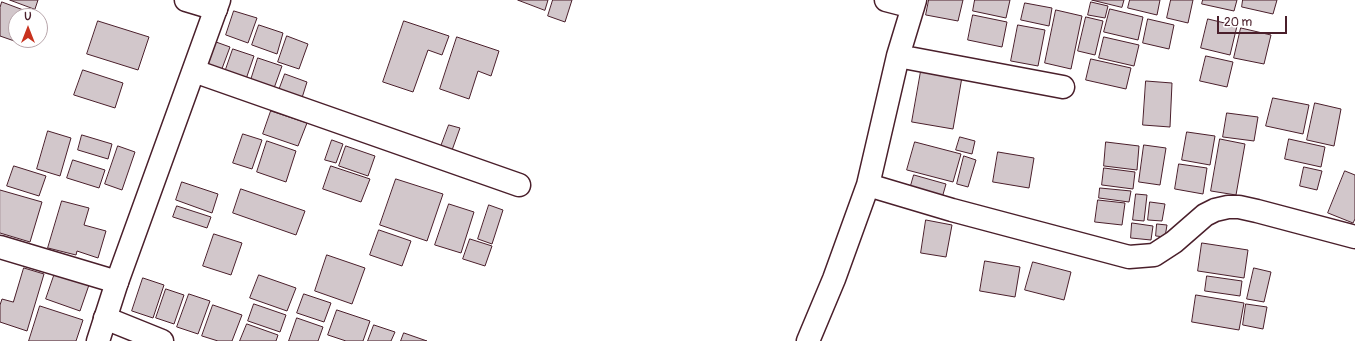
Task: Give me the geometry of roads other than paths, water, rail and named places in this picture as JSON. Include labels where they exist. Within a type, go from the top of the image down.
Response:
[{"type":"street","points":[[98,341],[117,282],[218,4],[186,0]]},
{"type":"street","points":[[808,341],[834,279],[868,185],[898,56],[914,4],[886,0]]},
{"type":"street","points":[[898,56],[1063,87]]},
{"type":"street","points":[[194,71],[519,185]]},
{"type":"street","points":[[868,185],[952,210],[1129,257],[1154,254],[1174,242],[1205,215],[1215,210],[1228,207],[1239,207],[1257,211],[1355,237]]},
{"type":"street","points":[[0,247],[117,282]]},
{"type":"street","points":[[105,318],[162,341]]}]
